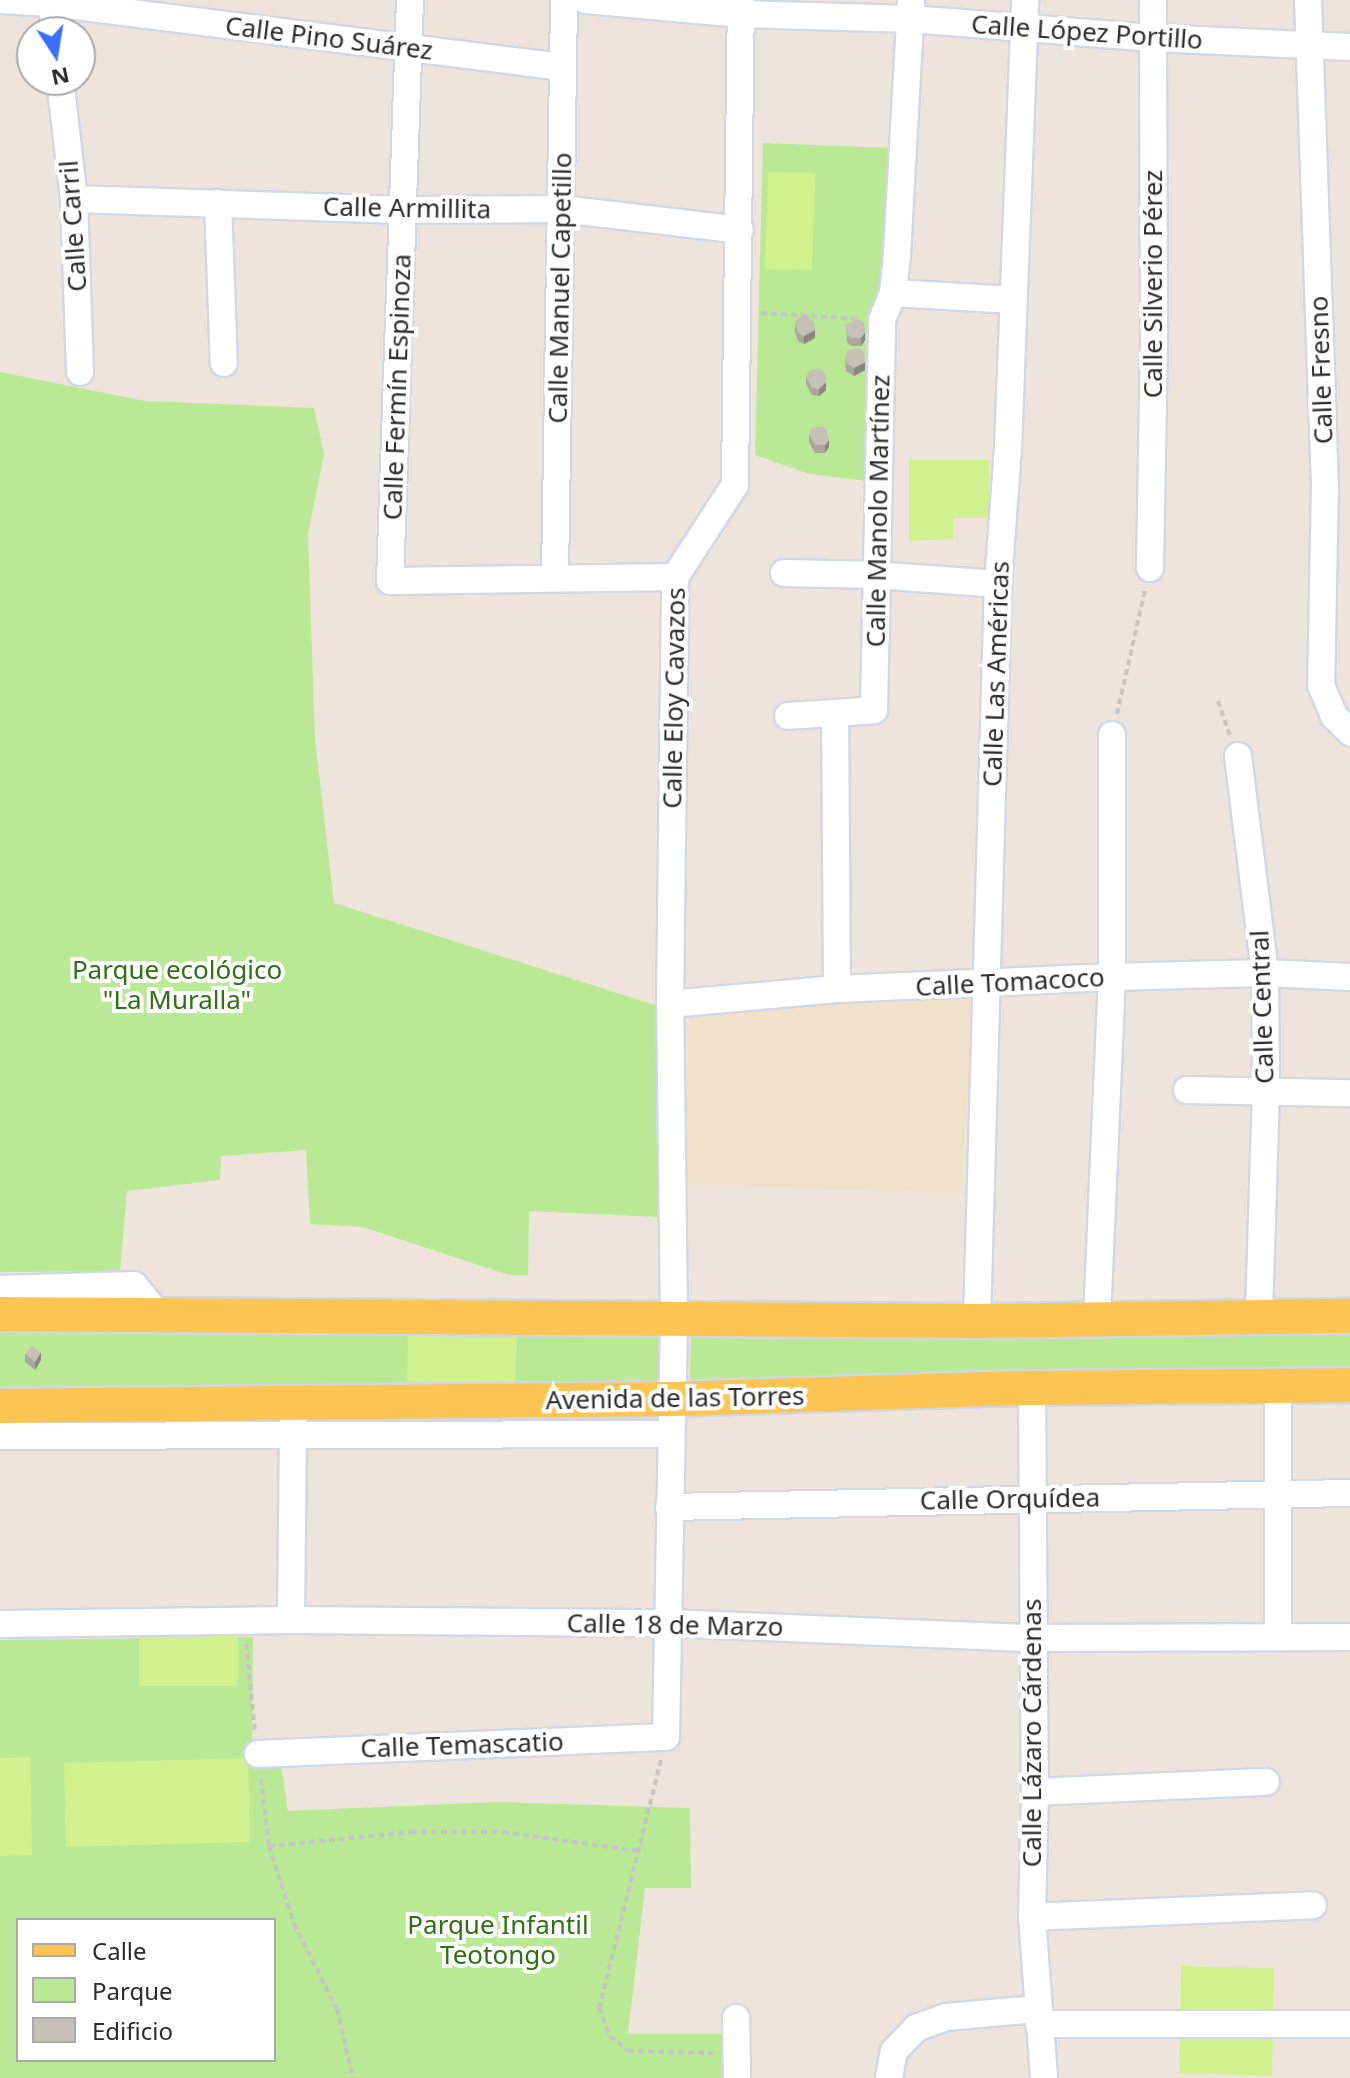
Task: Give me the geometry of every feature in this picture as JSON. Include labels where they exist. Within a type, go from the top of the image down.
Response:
[{"type":"main road","points":[[0,1314],[977,1321],[1350,1316]]},
{"type":"main road","name":"Avenida de las Torres","points":[[0,1406],[672,1399],[1032,1388],[1350,1385]]},
{"type":"street","name":"Calle Pino Suárez","points":[[0,0],[51,2],[562,67]]},
{"type":"street","name":"Calle Fermín Espinoza","points":[[410,0],[390,581],[555,576]]},
{"type":"street","name":"Calle Manuel Capetillo","points":[[555,576],[564,0]]},
{"type":"street","name":"Calle López Portillo","points":[[586,0],[911,10],[1023,28],[1153,38],[1350,47]]},
{"type":"street","name":"Calle Las Américas","points":[[977,1321],[998,584],[1014,300],[1025,0]]},
{"type":"street","name":"Calle Silverio Pérez","points":[[1150,568],[1154,327],[1153,0]]},
{"type":"street","name":"Calle Fresno","points":[[1308,0],[1337,487],[1321,685],[1334,716],[1350,732]]},
{"type":"street","name":"Calle Eloy Cavazos","points":[[666,1737],[674,1318],[670,1004],[675,577],[735,485],[740,7]]},
{"type":"street","name":"Calle Manolo Martínez","points":[[835,713],[874,710],[882,320],[893,293],[911,10]]},
{"type":"street","name":"Calle Carril","points":[[62,96],[74,199],[80,372]]},
{"type":"street","name":"Calle Armillita","points":[[74,199],[403,210],[562,209],[740,230]]},
{"type":"street","points":[[218,203],[224,363]]},
{"type":"street","points":[[893,293],[1014,300]]},
{"type":"street","points":[[784,573],[877,575],[998,584]]},
{"type":"street","points":[[555,576],[675,577]]},
{"type":"street","points":[[788,716],[835,713],[837,989]]},
{"type":"street","points":[[1097,1319],[1103,1111],[1112,977],[1112,735]]},
{"type":"street","name":"Calle Central","points":[[1238,756],[1265,973],[1266,1091],[1259,1317]]},
{"type":"street","name":"Calle Tomacoco","points":[[670,1004],[837,989],[1112,977],[1265,973],[1350,977]]},
{"type":"street","points":[[1187,1090],[1350,1093]]},
{"type":"street","points":[[0,1289],[134,1285],[157,1313]]},
{"type":"street","points":[[1278,1386],[1278,1637]]},
{"type":"street","name":"Calle Lázaro Cárdenas","points":[[1032,1388],[1035,1792],[1032,1917],[1044,2078]]},
{"type":"street","points":[[291,1620],[293,1403]]},
{"type":"street","points":[[0,1436],[671,1434]]},
{"type":"street","name":"Calle Orquídea","points":[[669,1507],[1279,1492],[1350,1493]]},
{"type":"street","name":"Calle 18 de Marzo","points":[[0,1624],[291,1620],[668,1623],[1032,1638],[1350,1637]]},
{"type":"street","name":"Calle Temascatio","points":[[258,1754],[666,1737]]},
{"type":"street","points":[[1035,1792],[1266,1782]]},
{"type":"street","points":[[1032,1917],[1313,1905]]},
{"type":"street","points":[[889,2078],[894,2051],[916,2028],[946,2017],[1038,2016],[1142,2025],[1350,2024]]},
{"type":"street","points":[[736,2018],[737,2066]]},
{"type":"path","points":[[739,311],[882,320]]},
{"type":"path","points":[[1112,735],[1150,568]]},
{"type":"path","points":[[1218,701],[1238,756]]},
{"type":"path","points":[[666,1737],[599,2008],[610,2036],[628,2051],[737,2066]]},
{"type":"path","points":[[353,2078],[337,2009],[294,1924],[269,1846],[411,1832],[503,1832],[639,1851]]},
{"type":"shaded area","points":[[973,998],[962,1193],[685,1184],[689,1009]]},
{"type":"green space","points":[[763,143],[890,148],[885,279],[868,481],[809,474],[755,455]]},
{"type":"green space","points":[[768,172],[815,173],[812,270],[765,269]]},
{"type":"green space","name":"Parque ecológico \"La Muralla\"","points":[[0,372],[145,401],[314,408],[324,454],[308,534],[315,740],[334,903],[658,1006],[659,1217],[529,1211],[528,1275],[509,1275],[363,1227],[310,1224],[306,1150],[221,1156],[220,1180],[127,1191],[120,1271],[0,1272]]},
{"type":"green space","points":[[909,460],[989,460],[989,518],[953,518],[953,539],[909,541]]},
{"type":"green space","points":[[1350,1321],[1350,1380],[698,1386],[690,1377],[691,1335]]},
{"type":"green space","points":[[0,1326],[663,1327],[663,1378],[655,1387],[0,1393]]},
{"type":"green space","points":[[408,1332],[517,1334],[515,1384],[407,1381]]},
{"type":"green space","points":[[139,1633],[238,1633],[238,1686],[139,1686]]},
{"type":"green space","name":"Parque Infantil Teotongo","points":[[253,1637],[252,1752],[279,1751],[288,1811],[496,1802],[690,1808],[691,1888],[645,1888],[628,2034],[725,2034],[728,2078],[0,2078],[0,1640]]},
{"type":"green space","points":[[30,1757],[32,1855],[0,1856],[0,1758]]},
{"type":"green space","points":[[248,1758],[250,1842],[66,1847],[64,1763]]},
{"type":"green space","points":[[1181,1966],[1274,1968],[1273,2013],[1180,2011]]},
{"type":"green space","points":[[1180,2029],[1273,2031],[1272,2076],[1179,2073]]},
{"type":"building","points":[[808,316],[815,323],[815,330],[804,336],[798,333],[795,324],[798,318]]},
{"type":"building","points":[[858,319],[864,323],[865,332],[861,338],[851,338],[847,334],[846,324]]},
{"type":"building","points":[[858,348],[864,352],[865,362],[854,368],[846,363],[845,356],[848,350]]},
{"type":"building","points":[[819,368],[826,375],[826,382],[819,389],[812,388],[806,377],[809,371]]},
{"type":"building","points":[[822,426],[827,430],[829,440],[825,445],[815,445],[809,434],[812,428]]},
{"type":"building","points":[[32,1346],[41,1352],[35,1362],[25,1354]]}]
